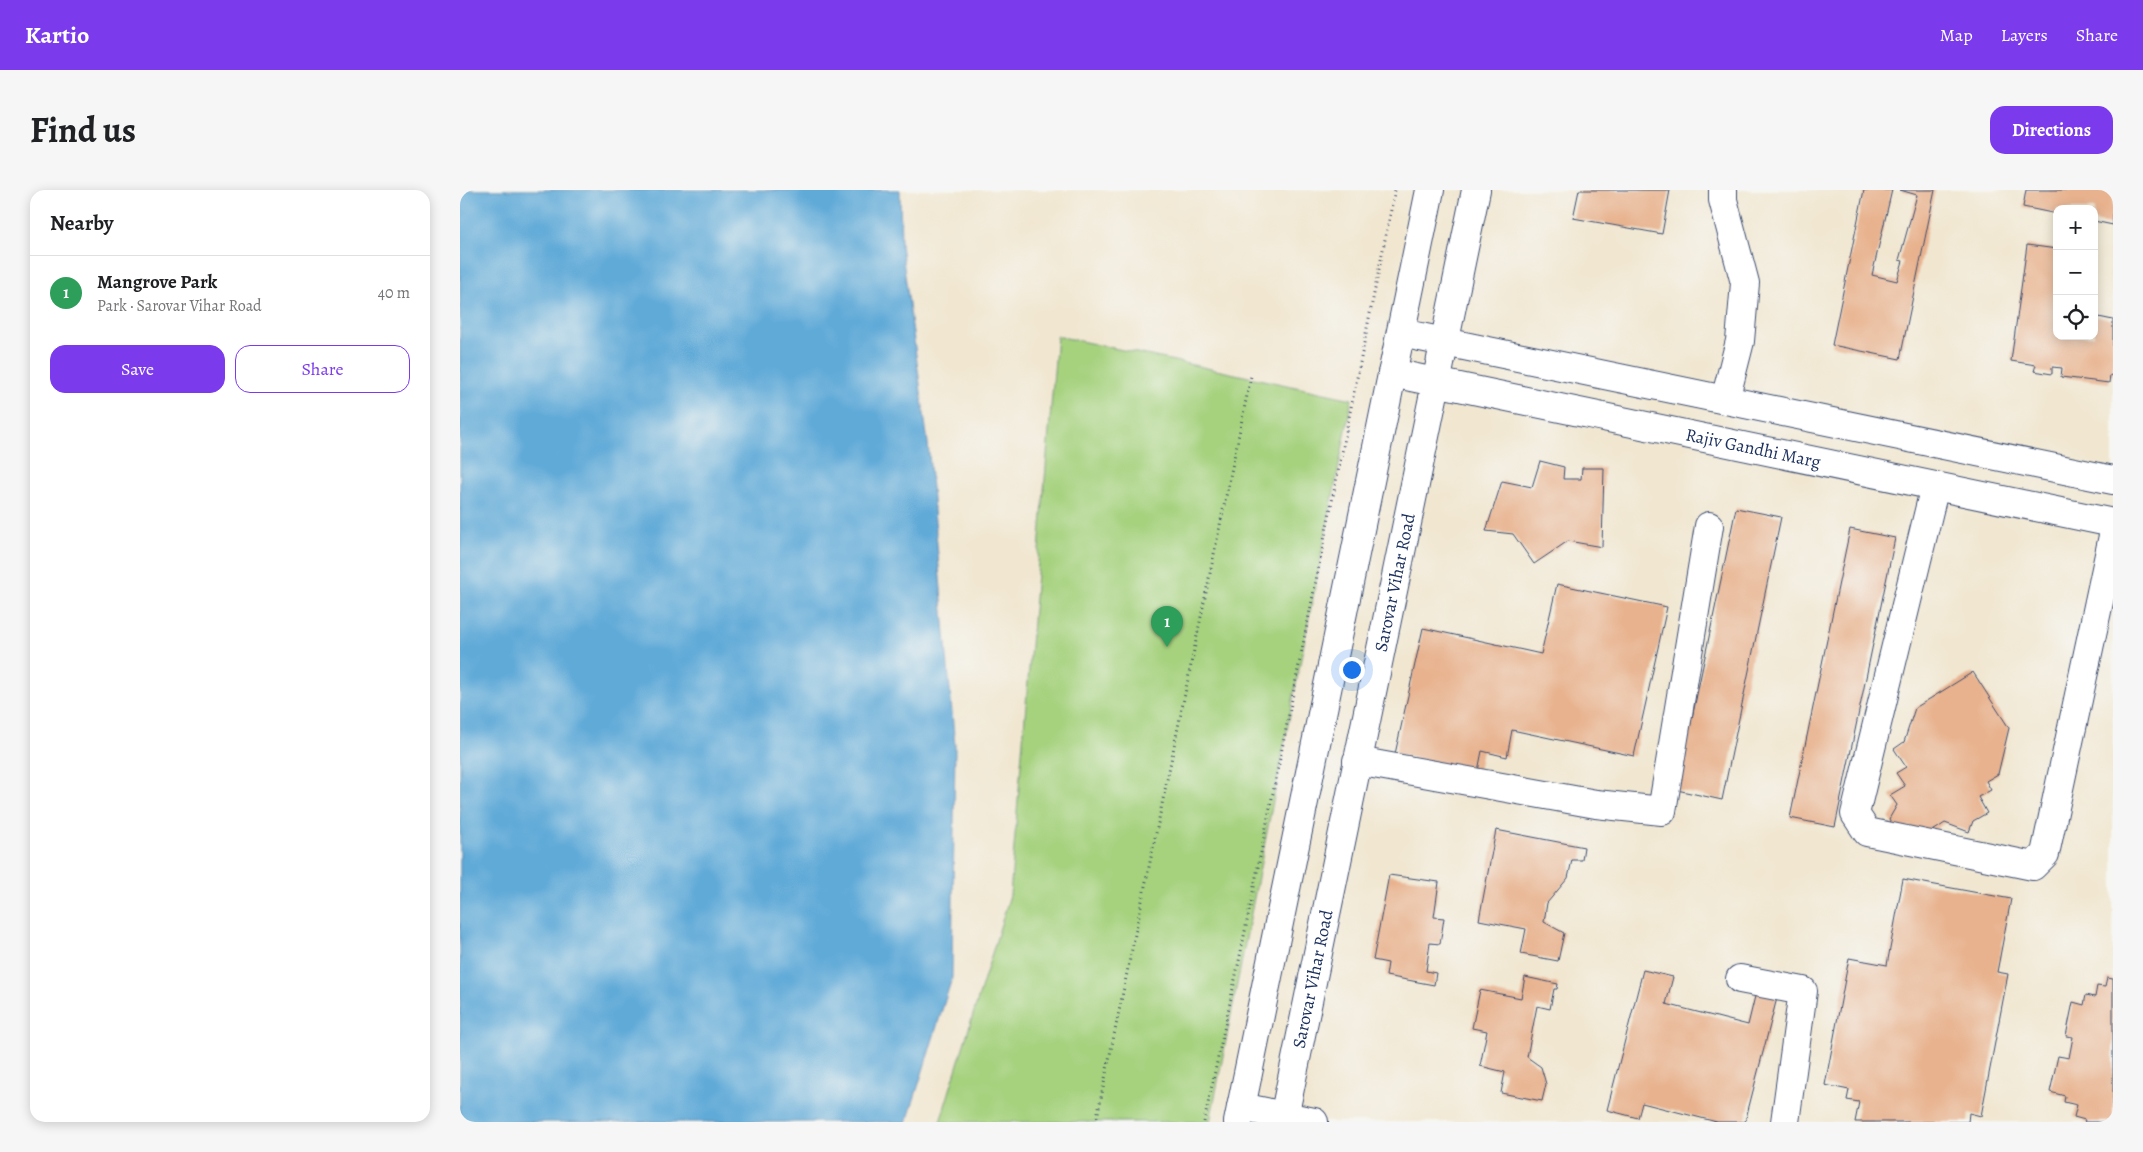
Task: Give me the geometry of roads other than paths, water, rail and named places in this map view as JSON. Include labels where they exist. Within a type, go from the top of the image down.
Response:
[{"type":"street","points":[[1314,1122],[1239,1115],[1430,190]]},
{"type":"street","name":"Sarovar Vihar Road","points":[[1284,1119],[1476,190]]},
{"type":"street","points":[[1724,190],[1723,200],[1745,282],[1740,340],[1725,400]]},
{"type":"street","points":[[1401,333],[2113,480]]},
{"type":"street","name":"Rajiv Gandhi Marg","points":[[1392,373],[2113,523]]},
{"type":"street","points":[[1934,486],[1855,814],[1867,832],[2033,866],[2045,854],[2113,536]]},
{"type":"street","points":[[1358,761],[1596,804],[1662,811],[1709,526]]},
{"type":"street","points":[[1740,979],[1803,991],[1785,1122]]},
{"type":"water","points":[[460,190],[900,190],[901,245],[928,443],[955,746],[952,978],[907,1122],[460,1122]]},
{"type":"place","name":"Mangrove Park","points":[[1167,647]]}]
